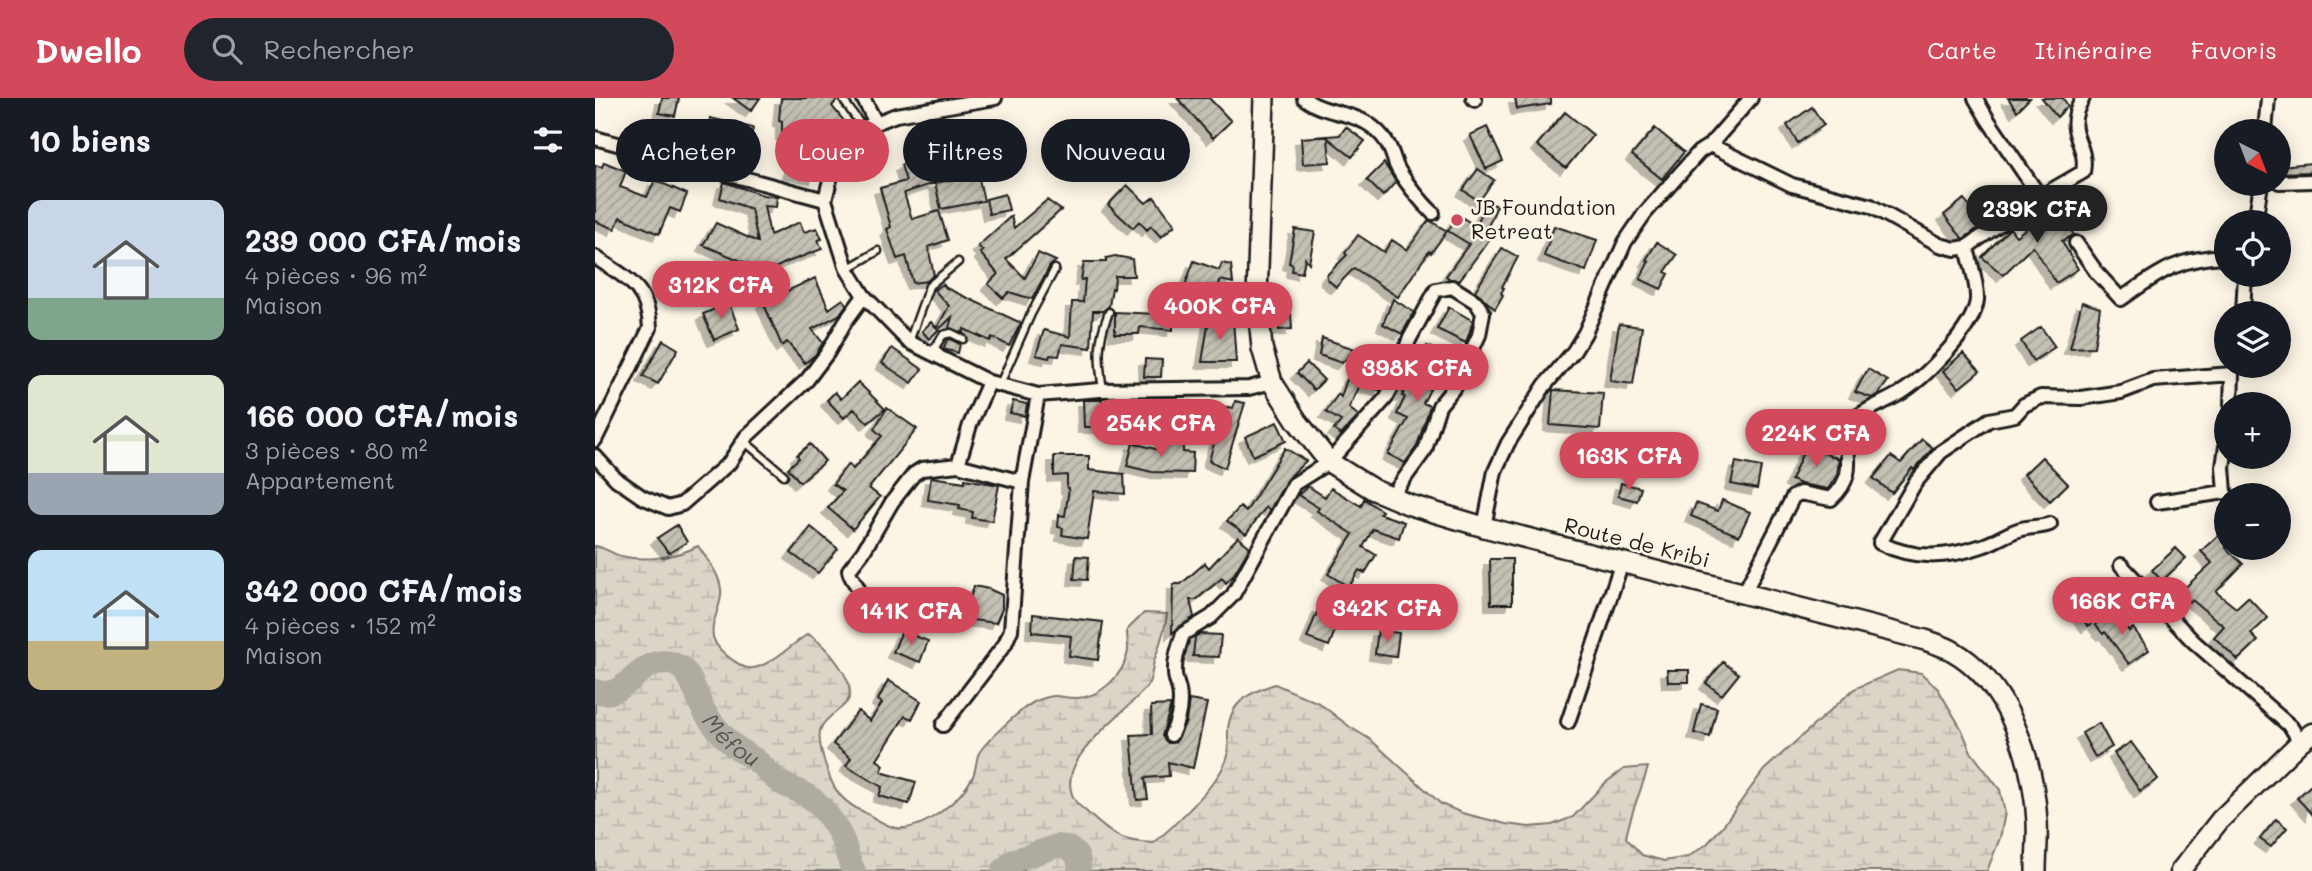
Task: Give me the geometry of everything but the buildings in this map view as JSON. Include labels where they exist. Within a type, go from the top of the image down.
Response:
[{"type":"main road","name":"Route de Kribi","points":[[1264,98],[1257,297],[1262,348],[1272,382],[1297,421],[1329,462],[1374,490],[1410,505],[1484,527],[1926,640],[1950,649],[1987,680],[2003,703],[2018,738],[2032,783],[2037,822],[2036,871]]},
{"type":"street","points":[[863,98],[868,119]]},
{"type":"street","points":[[886,119],[939,102],[995,98]]},
{"type":"street","points":[[1304,98],[1311,104],[1358,119],[1373,127],[1395,155],[1397,166],[1433,213]]},
{"type":"street","points":[[1484,527],[1495,471],[1507,443],[1545,385],[1574,351],[1585,333],[1625,242],[1645,212],[1751,98]]},
{"type":"street","points":[[1975,98],[2040,197]]},
{"type":"street","points":[[1710,145],[1792,185],[1871,206],[1940,245],[1955,249],[1967,247],[2040,197],[2083,172],[2085,164],[2073,124],[2075,110],[2083,98]]},
{"type":"street","points":[[2266,119],[2268,98]]},
{"type":"street","points":[[595,138],[825,200]]},
{"type":"street","points":[[2291,182],[2312,181]]},
{"type":"street","points":[[830,182],[825,200],[847,269],[864,296],[909,342],[945,362],[994,384],[1038,395],[1103,390],[1249,388],[1272,382]]},
{"type":"street","points":[[2076,243],[2097,273],[2121,299],[2157,274],[2186,260],[2214,257]]},
{"type":"street","points":[[1744,593],[1793,497],[1800,493],[1831,499],[1836,494],[1850,464],[1848,427],[1851,421],[1902,393],[1928,370],[1965,329],[1974,314],[1977,297],[1967,247]]},
{"type":"street","points":[[595,257],[635,285],[649,309],[650,328],[595,440]]},
{"type":"street","points":[[1171,735],[1180,708],[1175,674],[1183,634],[1211,617],[1233,596],[1288,491],[1302,477],[1329,462],[1386,398],[1409,340],[1436,290],[1452,287],[1476,302],[1483,313],[1479,335],[1456,384],[1439,406],[1425,450],[1391,497]]},
{"type":"street","points":[[595,456],[616,479],[642,497],[668,508],[682,504],[729,463],[744,441],[807,380],[864,296]]},
{"type":"street","points":[[2050,524],[2015,531],[1984,545],[1962,551],[1925,556],[1899,552],[1880,543],[1915,483],[1941,452],[1989,420],[2015,415],[2024,405],[2041,397],[2081,398],[2121,392],[2153,380],[2214,372]]},
{"type":"street","points":[[958,465],[970,425],[994,384]]},
{"type":"street","points":[[943,725],[1005,644],[1010,630],[1022,482],[1038,395]]},
{"type":"street","points":[[864,623],[859,589],[849,570],[863,552],[892,502],[914,474],[922,468],[958,465],[1022,482]]},
{"type":"street","points":[[2157,502],[2225,492],[2223,469]]},
{"type":"street","points":[[1568,723],[1622,562]]},
{"type":"street","points":[[2122,565],[2193,641],[2306,737],[2220,820],[2180,871]]},
{"type":"lane","points":[[844,101],[864,119]]},
{"type":"lane","points":[[847,269],[878,251]]},
{"type":"lane","points":[[909,342],[929,286],[957,262]]},
{"type":"lane","points":[[994,384],[1055,269]]},
{"type":"lane","points":[[1103,390],[1099,364],[1100,335],[1109,312]]},
{"type":"lane","points":[[945,362],[935,346],[943,335],[951,333],[963,339]]},
{"type":"lane","points":[[744,441],[784,475]]},
{"type":"green space","points":[[595,546],[621,556],[640,559],[671,556],[698,546],[720,583],[720,601],[713,625],[714,641],[724,654],[745,667],[755,668],[762,665],[808,634],[823,646],[845,675],[850,694],[847,702],[829,717],[821,728],[820,742],[831,780],[838,793],[850,804],[897,828],[908,828],[930,819],[951,803],[968,785],[982,749],[1004,725],[1030,705],[1054,696],[1086,697],[1110,683],[1126,660],[1127,630],[1144,613],[1167,614],[1150,681],[1093,739],[1072,771],[1070,786],[1076,802],[1096,821],[1118,836],[1133,841],[1154,843],[1199,799],[1215,780],[1227,758],[1228,730],[1237,705],[1250,694],[1275,684],[1319,703],[1371,740],[1441,804],[1462,813],[1506,824],[1529,827],[1552,825],[1573,817],[1605,783],[1624,769],[1648,767],[1626,838],[1642,855],[1664,861],[1688,857],[1707,844],[1764,770],[1854,689],[1898,670],[1921,673],[1938,689],[1962,730],[1971,752],[2000,790],[2005,813],[2000,838],[1987,871],[595,871]]},
{"type":"waterway","name":"Méfou","points":[[595,691],[615,691],[649,666],[659,663],[678,666],[689,678],[703,710],[726,739],[778,781],[808,796],[824,811],[841,836],[854,871]]},
{"type":"waterway","name":"Méfou","points":[[1003,871],[1013,861],[1057,846],[1075,853],[1079,861],[1079,871]]},
{"type":"place","name":"JB Foundation Retreat","points":[[1457,220]]}]
